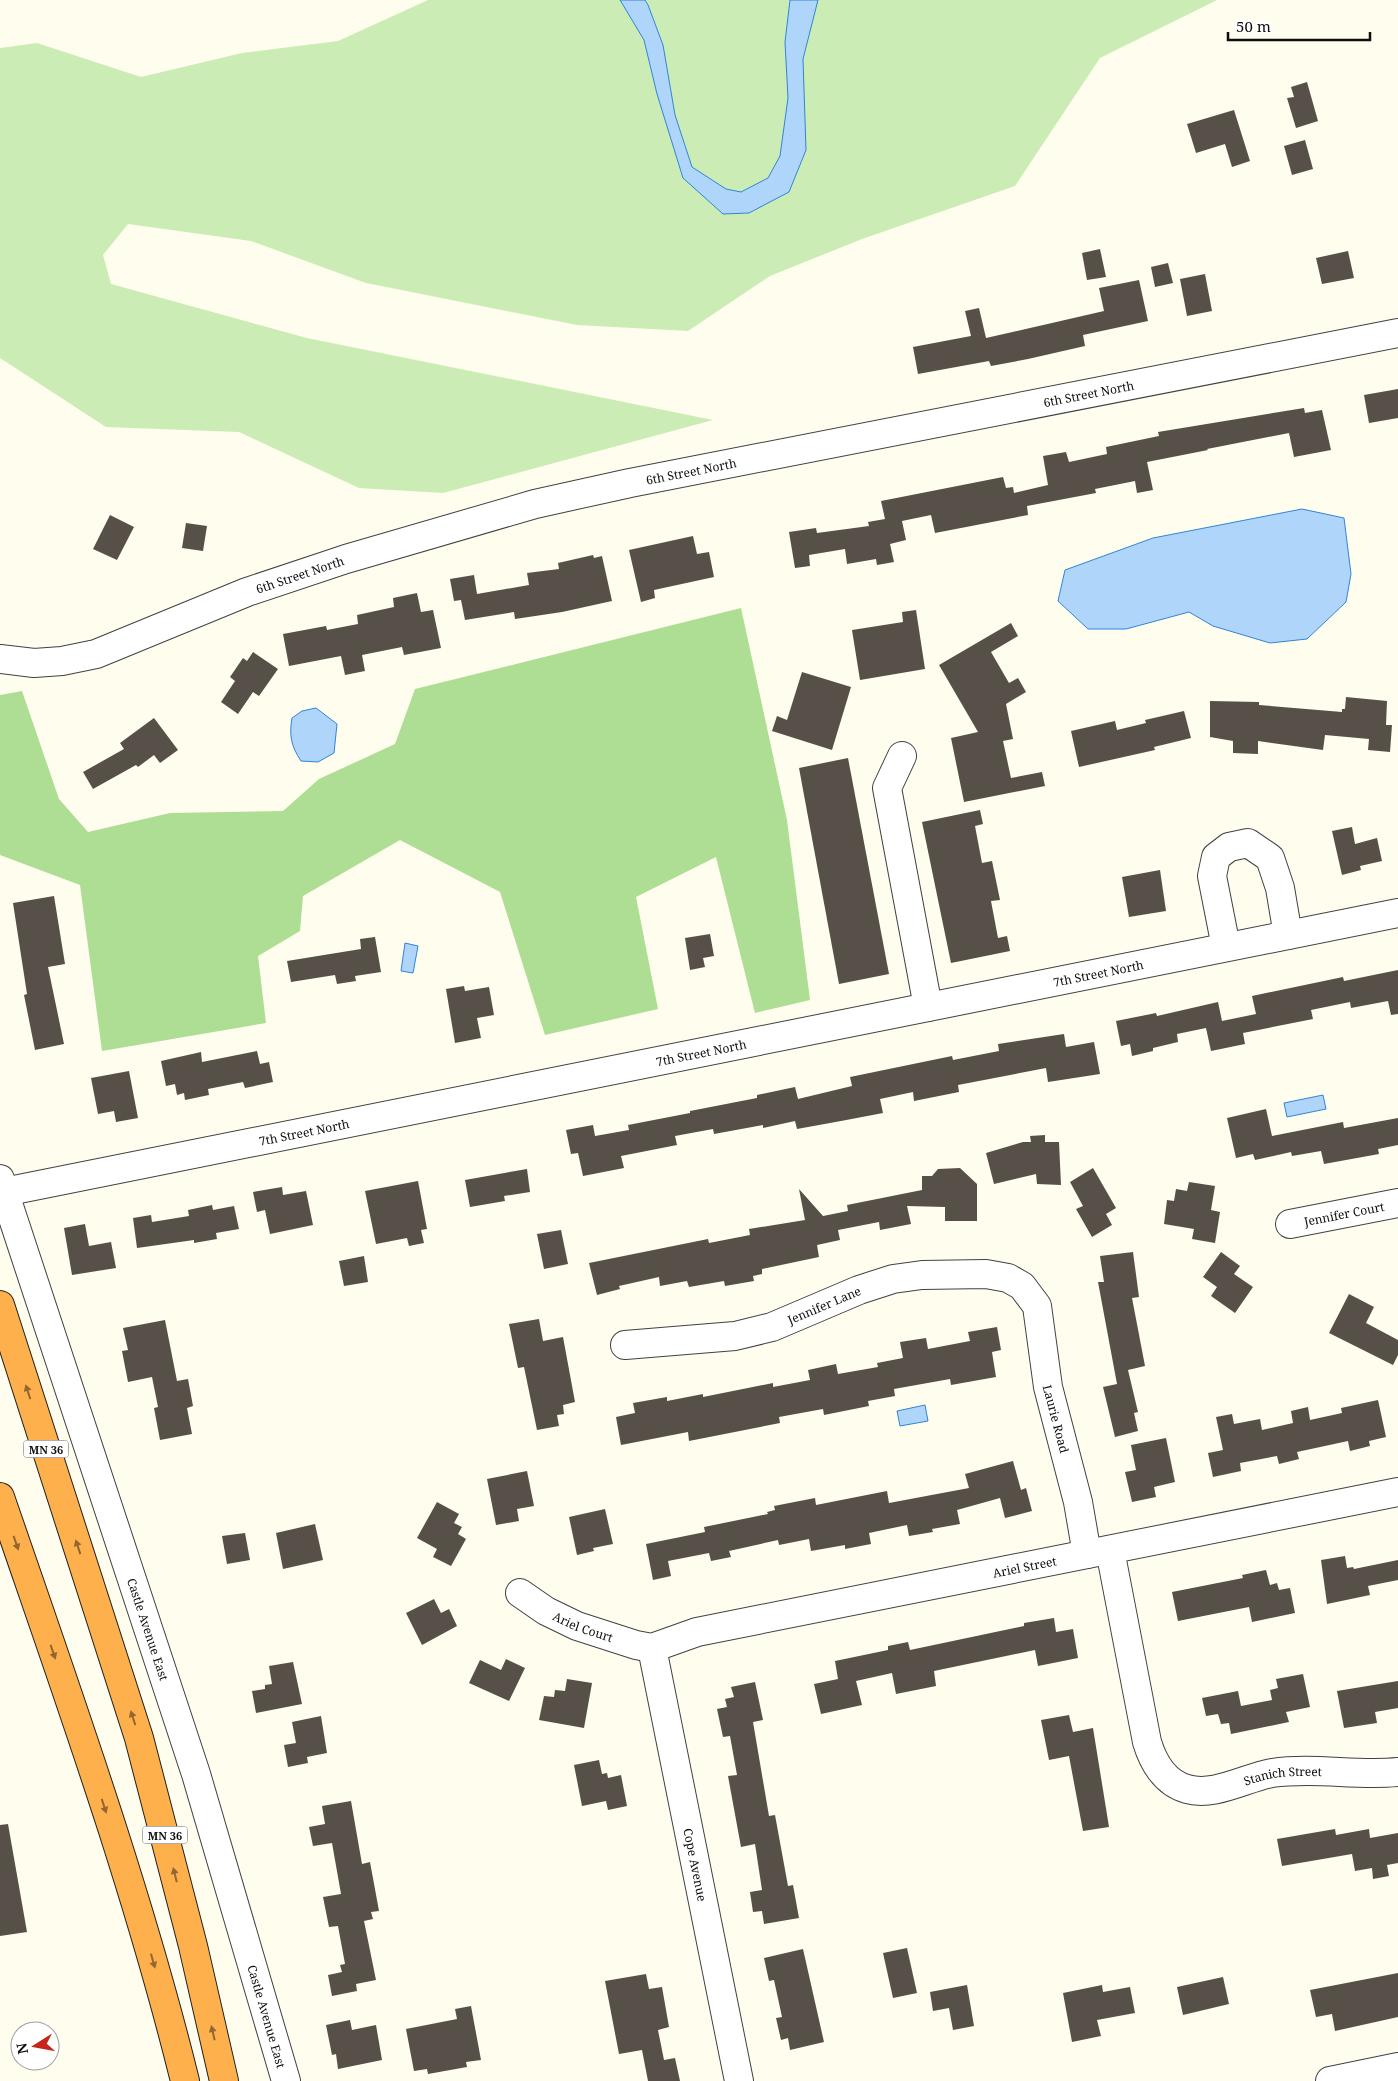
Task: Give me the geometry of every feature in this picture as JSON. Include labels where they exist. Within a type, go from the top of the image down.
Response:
[{"type":"highway","name":"MN 36","points":[[0,1305],[139,1738],[193,1946],[224,2081]]},
{"type":"highway","points":[[0,1497],[86,1748],[134,1899],[185,2081]]},
{"type":"street","name":"6th Street North","points":[[0,659],[34,663],[62,661],[96,654],[247,592],[346,559],[535,504],[630,483],[1398,333]]},
{"type":"street","points":[[902,756],[887,788],[928,1007]]},
{"type":"street","points":[[1226,948],[1212,876],[1214,864],[1216,857],[1229,848],[1248,843],[1270,858],[1280,888],[1288,935]]},
{"type":"street","name":"7th Street North","points":[[2,1186],[928,1007],[1398,913]]},
{"type":"street","name":"Castle Avenue East","points":[[2,1186],[196,1774],[244,1932],[286,2081]]},
{"type":"street","name":"Jennifer Court","points":[[1290,1224],[1398,1203]]},
{"type":"street","name":"Jennifer Lane","points":[[625,1345],[734,1336],[790,1320],[859,1290],[893,1279],[922,1275],[993,1274],[1008,1278],[1022,1286]]},
{"type":"street","name":"Laurie Road","points":[[1022,1286],[1037,1306],[1039,1313],[1048,1387],[1078,1502],[1099,1552],[1147,1742],[1157,1766],[1171,1781]]},
{"type":"street","name":"Ariel Street","points":[[652,1648],[698,1632],[1398,1492]]},
{"type":"street","name":"Ariel Court","points":[[520,1593],[546,1611],[577,1626],[612,1639],[652,1648]]},
{"type":"street","name":"Cope Avenue","points":[[652,1648],[739,2081]]},
{"type":"street","name":"Stanich Street","points":[[1171,1781],[1188,1790],[1202,1791],[1286,1772],[1398,1772]]},
{"type":"street","points":[[1330,2081],[1398,2067]]},
{"type":"green space","points":[[428,0],[1217,0],[1100,58],[1015,186],[862,239],[770,276],[688,331],[577,325],[366,283],[251,241],[128,224],[103,255],[111,284],[307,338],[713,420],[443,493],[359,488],[239,432],[106,427],[0,358],[0,48],[37,43],[141,77],[242,53],[338,41]]},
{"type":"green space","points":[[741,608],[787,820],[810,1000],[755,1013],[716,857],[636,897],[658,1009],[545,1035],[500,892],[400,840],[303,896],[300,931],[258,956],[266,1023],[102,1051],[80,885],[0,855],[0,695],[22,691],[59,799],[88,832],[170,813],[283,811],[319,779],[395,744],[415,689]]},
{"type":"water","points":[[620,0],[645,0],[648,5],[663,45],[675,115],[692,167],[726,189],[741,192],[768,178],[780,156],[788,98],[785,42],[790,0],[818,0],[803,59],[806,150],[789,192],[749,213],[723,214],[683,178],[657,94],[644,40]]},
{"type":"water","points":[[1302,509],[1344,518],[1351,574],[1346,602],[1307,639],[1270,643],[1213,626],[1189,612],[1126,629],[1088,629],[1058,601],[1065,570],[1153,538]]},
{"type":"water","points":[[316,708],[337,724],[334,753],[318,762],[301,761],[292,740],[292,718],[302,711]]},
{"type":"water","points":[[405,943],[418,946],[413,973],[401,971]]},
{"type":"water","points":[[1323,1095],[1326,1109],[1287,1117],[1284,1103]]},
{"type":"water","points":[[925,1405],[928,1421],[900,1426],[897,1411]]},
{"type":"building","points":[[1307,82],[1318,121],[1296,128],[1287,98],[1294,97],[1291,87]]},
{"type":"building","points":[[1234,110],[1250,161],[1232,167],[1225,144],[1196,153],[1187,124]]},
{"type":"building","points":[[1305,140],[1313,169],[1292,175],[1284,146]]},
{"type":"building","points":[[1100,249],[1106,277],[1087,280],[1082,253]]},
{"type":"building","points":[[1348,251],[1354,278],[1322,284],[1316,258]]},
{"type":"building","points":[[1168,263],[1173,283],[1155,287],[1151,267]]},
{"type":"building","points":[[1205,274],[1212,311],[1187,316],[1180,279]]},
{"type":"building","points":[[1139,280],[1148,321],[1083,335],[1085,346],[991,366],[989,361],[918,374],[913,347],[971,336],[965,311],[979,308],[986,338],[1104,311],[1099,288]]},
{"type":"building","points":[[1398,389],[1398,418],[1369,423],[1364,395]]},
{"type":"building","points":[[1304,408],[1305,413],[1322,410],[1331,450],[1294,457],[1289,433],[1147,462],[1153,490],[1137,493],[1135,481],[1095,489],[1096,493],[1027,506],[1028,515],[935,533],[931,515],[902,521],[906,540],[890,544],[894,562],[877,565],[876,559],[847,564],[845,549],[809,555],[810,566],[795,568],[789,532],[816,528],[817,533],[869,526],[868,522],[885,519],[881,501],[1003,477],[1006,488],[1013,487],[1014,493],[1048,485],[1043,456],[1066,452],[1069,462],[1107,454],[1106,447],[1159,436],[1158,432]]},
{"type":"building","points":[[110,515],[134,527],[117,560],[93,549]]},
{"type":"building","points":[[186,523],[207,526],[203,551],[182,548]]},
{"type":"building","points":[[693,536],[697,554],[709,552],[714,577],[654,590],[655,598],[641,602],[629,550]]},
{"type":"building","points":[[593,555],[594,558],[602,556],[612,601],[562,612],[515,619],[514,612],[465,620],[461,600],[454,601],[450,579],[474,575],[477,594],[529,585],[527,573],[559,569],[558,563]]},
{"type":"building","points":[[417,593],[421,612],[433,610],[441,648],[404,655],[402,647],[362,655],[365,671],[345,675],[341,656],[289,666],[283,634],[326,626],[327,630],[358,624],[357,615],[394,607],[393,598]]},
{"type":"building","points":[[916,610],[925,669],[860,680],[852,630],[903,622],[902,612]]},
{"type":"building","points":[[1011,623],[1018,636],[991,652],[1009,683],[1018,678],[1026,692],[1006,704],[1013,739],[1003,741],[1011,778],[1042,772],[1045,786],[964,802],[951,738],[978,732],[939,665]]},
{"type":"building","points":[[253,652],[278,669],[259,696],[253,692],[238,714],[221,702],[235,681],[230,677],[243,658],[247,661]]},
{"type":"building","points":[[802,672],[851,687],[832,750],[772,731],[777,716],[787,720]]},
{"type":"building","points":[[1346,697],[1387,701],[1386,725],[1392,725],[1390,752],[1368,750],[1369,739],[1325,735],[1323,750],[1258,741],[1258,754],[1233,753],[1233,741],[1210,737],[1210,701],[1259,702],[1259,705],[1342,712],[1342,709],[1345,709]]},
{"type":"building","points":[[1184,711],[1191,738],[1154,747],[1155,750],[1079,767],[1071,731],[1115,721],[1117,730],[1146,723],[1145,720]]},
{"type":"building","points":[[154,718],[178,750],[160,763],[154,755],[138,767],[136,765],[93,789],[83,772],[124,749],[120,743]]},
{"type":"building","points":[[848,758],[889,974],[839,984],[799,768]]},
{"type":"building","points":[[980,810],[983,824],[975,826],[982,863],[992,861],[1000,900],[991,901],[998,938],[1007,936],[1010,951],[951,963],[922,822]]},
{"type":"building","points":[[1352,827],[1355,844],[1377,838],[1382,861],[1360,866],[1361,870],[1342,875],[1332,831]]},
{"type":"building","points":[[1160,870],[1166,911],[1129,917],[1122,877]]},
{"type":"building","points":[[54,896],[65,964],[48,967],[64,1044],[35,1050],[24,995],[27,994],[13,903]]},
{"type":"building","points":[[710,934],[714,956],[703,958],[705,967],[690,970],[685,938]]},
{"type":"building","points":[[375,937],[381,972],[355,976],[356,981],[337,984],[335,975],[291,982],[287,961],[361,949],[360,939]]},
{"type":"building","points":[[1398,970],[1398,1014],[1391,1015],[1388,1001],[1351,1008],[1350,1002],[1311,1010],[1313,1019],[1243,1033],[1245,1044],[1211,1051],[1206,1028],[1177,1034],[1178,1042],[1153,1048],[1153,1051],[1132,1056],[1130,1044],[1121,1046],[1116,1021],[1156,1013],[1157,1016],[1218,1002],[1222,1021],[1256,1014],[1252,996],[1343,977],[1344,981]]},
{"type":"building","points":[[464,986],[465,991],[489,987],[494,1015],[477,1018],[481,1038],[455,1043],[446,989]]},
{"type":"building","points":[[1064,1034],[1066,1047],[1094,1042],[1100,1074],[1048,1082],[1046,1068],[958,1085],[959,1092],[914,1101],[913,1092],[880,1099],[883,1113],[841,1121],[797,1129],[795,1121],[763,1128],[763,1125],[714,1134],[713,1129],[675,1136],[677,1145],[621,1156],[624,1168],[583,1176],[578,1153],[571,1154],[566,1130],[593,1125],[595,1136],[629,1130],[628,1125],[757,1098],[757,1095],[795,1087],[798,1099],[852,1086],[850,1077],[952,1056],[953,1060],[999,1051],[998,1044]]},
{"type":"building","points":[[257,1051],[260,1064],[269,1062],[273,1082],[245,1088],[243,1082],[208,1089],[209,1095],[185,1100],[184,1093],[177,1095],[175,1084],[166,1086],[161,1061],[201,1052],[202,1062]]},
{"type":"building","points":[[129,1071],[138,1118],[116,1122],[114,1111],[98,1114],[91,1078]]},
{"type":"building","points":[[1266,1109],[1272,1136],[1343,1122],[1344,1128],[1398,1118],[1398,1145],[1378,1149],[1379,1154],[1324,1164],[1321,1151],[1292,1156],[1291,1152],[1255,1160],[1253,1154],[1236,1158],[1227,1118]]},
{"type":"building","points":[[1045,1135],[1045,1142],[1059,1142],[1061,1185],[1037,1184],[1036,1174],[994,1184],[986,1153],[1023,1142],[1031,1142],[1030,1136]]},
{"type":"building","points":[[960,1168],[977,1184],[977,1221],[945,1221],[945,1207],[907,1206],[911,1224],[880,1230],[879,1222],[838,1230],[840,1240],[817,1245],[819,1257],[762,1269],[762,1274],[753,1276],[754,1281],[725,1286],[724,1281],[689,1287],[687,1281],[660,1286],[659,1277],[619,1286],[620,1289],[597,1295],[589,1263],[708,1239],[709,1243],[750,1235],[749,1229],[805,1220],[799,1189],[823,1216],[848,1211],[847,1205],[922,1190],[922,1176],[932,1176],[938,1169]]},
{"type":"building","points":[[1093,1168],[1116,1208],[1106,1214],[1112,1225],[1092,1237],[1076,1209],[1083,1206],[1070,1182]]},
{"type":"building","points":[[527,1169],[530,1192],[504,1196],[505,1201],[470,1207],[465,1180]]},
{"type":"building","points":[[418,1181],[427,1229],[421,1230],[424,1243],[409,1246],[407,1238],[376,1244],[365,1191]]},
{"type":"building","points":[[1189,1182],[1215,1186],[1211,1210],[1220,1212],[1215,1243],[1192,1239],[1194,1229],[1164,1224],[1167,1200],[1174,1201],[1176,1189],[1187,1191]]},
{"type":"building","points":[[282,1187],[283,1195],[306,1191],[313,1225],[270,1234],[265,1210],[257,1212],[253,1192]]},
{"type":"building","points":[[212,1205],[213,1210],[234,1206],[239,1229],[216,1233],[217,1239],[194,1243],[194,1240],[137,1248],[133,1218],[151,1215],[152,1222],[189,1216],[188,1210]]},
{"type":"building","points":[[85,1224],[89,1246],[111,1242],[116,1268],[72,1275],[64,1228]]},
{"type":"building","points":[[561,1230],[568,1264],[544,1269],[537,1234]]},
{"type":"building","points":[[1133,1252],[1139,1297],[1132,1298],[1145,1366],[1128,1370],[1138,1412],[1134,1413],[1138,1431],[1115,1437],[1103,1387],[1117,1384],[1098,1282],[1104,1282],[1100,1256]]},
{"type":"building","points":[[1221,1252],[1240,1266],[1234,1274],[1253,1287],[1235,1313],[1211,1296],[1217,1287],[1203,1277]]},
{"type":"building","points":[[364,1256],[368,1282],[344,1286],[339,1261]]},
{"type":"building","points":[[1349,1294],[1374,1307],[1366,1323],[1398,1340],[1398,1355],[1393,1365],[1329,1333]]},
{"type":"building","points":[[539,1319],[543,1341],[563,1337],[575,1402],[563,1405],[564,1414],[557,1415],[559,1426],[537,1430],[524,1367],[518,1368],[509,1324]]},
{"type":"building","points":[[165,1320],[177,1381],[188,1379],[193,1406],[187,1408],[192,1434],[160,1440],[154,1408],[158,1407],[152,1377],[128,1382],[122,1351],[128,1350],[123,1328]]},
{"type":"building","points":[[997,1327],[1001,1350],[992,1352],[996,1377],[951,1385],[950,1379],[894,1389],[895,1396],[868,1401],[869,1406],[824,1415],[823,1409],[779,1417],[780,1423],[689,1441],[688,1432],[621,1445],[616,1417],[635,1413],[633,1403],[667,1397],[667,1401],[703,1394],[703,1397],[773,1383],[773,1387],[810,1380],[808,1370],[836,1364],[838,1374],[878,1367],[877,1363],[903,1358],[900,1342],[926,1338],[928,1349],[970,1341],[968,1332]]},
{"type":"building","points":[[1378,1400],[1386,1437],[1369,1441],[1370,1446],[1350,1451],[1348,1441],[1297,1452],[1299,1459],[1279,1464],[1277,1456],[1240,1463],[1241,1471],[1213,1477],[1208,1453],[1223,1450],[1216,1417],[1232,1414],[1234,1424],[1260,1419],[1262,1430],[1293,1423],[1291,1411],[1308,1407],[1310,1420],[1342,1413],[1341,1408]]},
{"type":"building","points":[[1166,1438],[1175,1482],[1154,1487],[1156,1497],[1132,1502],[1125,1472],[1136,1470],[1131,1445]]},
{"type":"building","points":[[1013,1461],[1021,1490],[1026,1488],[1032,1511],[1005,1518],[1000,1498],[957,1510],[960,1524],[932,1529],[933,1532],[909,1536],[907,1525],[869,1533],[871,1544],[845,1549],[845,1545],[811,1551],[809,1539],[779,1545],[778,1540],[729,1551],[731,1557],[711,1561],[709,1553],[668,1561],[671,1576],[653,1580],[646,1544],[705,1532],[704,1527],[768,1514],[767,1512],[775,1510],[774,1506],[815,1498],[816,1505],[887,1491],[889,1503],[969,1488],[965,1474]]},
{"type":"building","points":[[527,1471],[534,1506],[517,1509],[519,1521],[496,1525],[487,1479]]},
{"type":"building","points":[[437,1502],[459,1514],[454,1523],[462,1527],[458,1534],[466,1539],[451,1566],[433,1557],[437,1549],[417,1538]]},
{"type":"building","points":[[605,1509],[613,1544],[593,1548],[594,1551],[577,1555],[569,1517]]},
{"type":"building","points":[[315,1524],[323,1560],[283,1569],[276,1533]]},
{"type":"building","points":[[245,1533],[250,1560],[227,1564],[222,1536]]},
{"type":"building","points":[[1345,1556],[1347,1568],[1353,1567],[1354,1569],[1398,1560],[1398,1580],[1368,1586],[1370,1595],[1327,1604],[1321,1560]]},
{"type":"building","points":[[1266,1570],[1270,1585],[1277,1583],[1279,1590],[1290,1588],[1295,1613],[1252,1622],[1249,1607],[1178,1621],[1172,1592],[1243,1578],[1242,1575]]},
{"type":"building","points":[[434,1599],[441,1613],[449,1609],[457,1626],[422,1645],[406,1613]]},
{"type":"building","points":[[1054,1618],[1056,1632],[1073,1629],[1078,1658],[1038,1666],[1035,1650],[934,1671],[936,1686],[896,1694],[892,1673],[856,1681],[862,1705],[821,1714],[814,1684],[838,1679],[835,1661],[888,1650],[888,1646],[908,1642],[910,1650],[1024,1626],[1024,1623]]},
{"type":"building","points":[[506,1659],[525,1668],[509,1701],[469,1683],[480,1660],[501,1670]]},
{"type":"building","points":[[293,1662],[302,1704],[256,1713],[252,1691],[265,1689],[265,1685],[272,1684],[269,1666]]},
{"type":"building","points":[[1303,1674],[1310,1707],[1286,1712],[1289,1722],[1231,1734],[1229,1723],[1221,1724],[1218,1714],[1206,1716],[1202,1698],[1238,1691],[1241,1706],[1272,1700],[1270,1690],[1278,1688],[1276,1679]]},
{"type":"building","points":[[567,1679],[592,1683],[584,1728],[539,1720],[544,1696],[554,1697],[555,1690],[565,1691]]},
{"type":"building","points":[[1398,1681],[1398,1708],[1375,1712],[1377,1723],[1344,1728],[1337,1691]]},
{"type":"building","points":[[755,1682],[763,1720],[753,1722],[769,1816],[775,1815],[788,1886],[793,1885],[799,1918],[764,1924],[762,1911],[753,1912],[750,1892],[762,1890],[755,1844],[741,1847],[728,1776],[737,1775],[730,1736],[723,1737],[717,1709],[727,1707],[725,1699],[734,1697],[731,1687]]},
{"type":"building","points":[[1069,1715],[1073,1732],[1093,1728],[1109,1827],[1083,1831],[1069,1756],[1049,1760],[1041,1720]]},
{"type":"building","points":[[321,1716],[327,1753],[307,1757],[308,1763],[288,1767],[284,1745],[296,1743],[292,1722]]},
{"type":"building","points":[[599,1760],[602,1774],[607,1773],[608,1778],[621,1775],[627,1806],[608,1810],[606,1801],[582,1806],[574,1765]]},
{"type":"building","points":[[351,1801],[362,1864],[370,1862],[379,1911],[371,1912],[373,1919],[364,1921],[376,1980],[356,1984],[357,1991],[332,1996],[328,1975],[342,1972],[340,1965],[345,1964],[338,1926],[329,1927],[323,1897],[341,1894],[332,1843],[313,1846],[309,1827],[325,1824],[322,1806]]},
{"type":"building","points":[[8,1824],[27,1932],[0,1936],[0,1825]]},
{"type":"building","points":[[1335,1829],[1336,1835],[1369,1829],[1370,1838],[1398,1833],[1398,1863],[1387,1865],[1389,1876],[1373,1879],[1372,1868],[1355,1871],[1352,1854],[1282,1866],[1277,1839]]},
{"type":"building","points":[[907,1948],[917,1993],[893,1998],[883,1953]]},
{"type":"building","points":[[803,1949],[824,2042],[790,2050],[788,2038],[781,2040],[776,2018],[782,2017],[774,1980],[769,1981],[764,1958]]},
{"type":"building","points":[[1398,1973],[1398,2017],[1335,2031],[1332,2014],[1316,2017],[1310,1990]]},
{"type":"building","points":[[646,1974],[649,1989],[662,1987],[669,2027],[658,2030],[664,2060],[675,2058],[680,2081],[648,2081],[642,2050],[619,2054],[605,1981]]},
{"type":"building","points":[[1223,1977],[1229,2004],[1183,2015],[1177,1987]]},
{"type":"building","points":[[967,1985],[974,2026],[953,2030],[949,2008],[933,2011],[930,1992]]},
{"type":"building","points":[[1102,1985],[1103,1992],[1130,1987],[1135,2013],[1097,2020],[1101,2036],[1072,2042],[1063,1993]]},
{"type":"building","points":[[471,2006],[481,2060],[466,2062],[467,2067],[428,2074],[427,2069],[414,2071],[406,2029],[457,2019],[455,2009]]},
{"type":"building","points":[[350,2020],[352,2030],[376,2025],[382,2060],[338,2069],[336,2054],[332,2055],[326,2025]]}]
